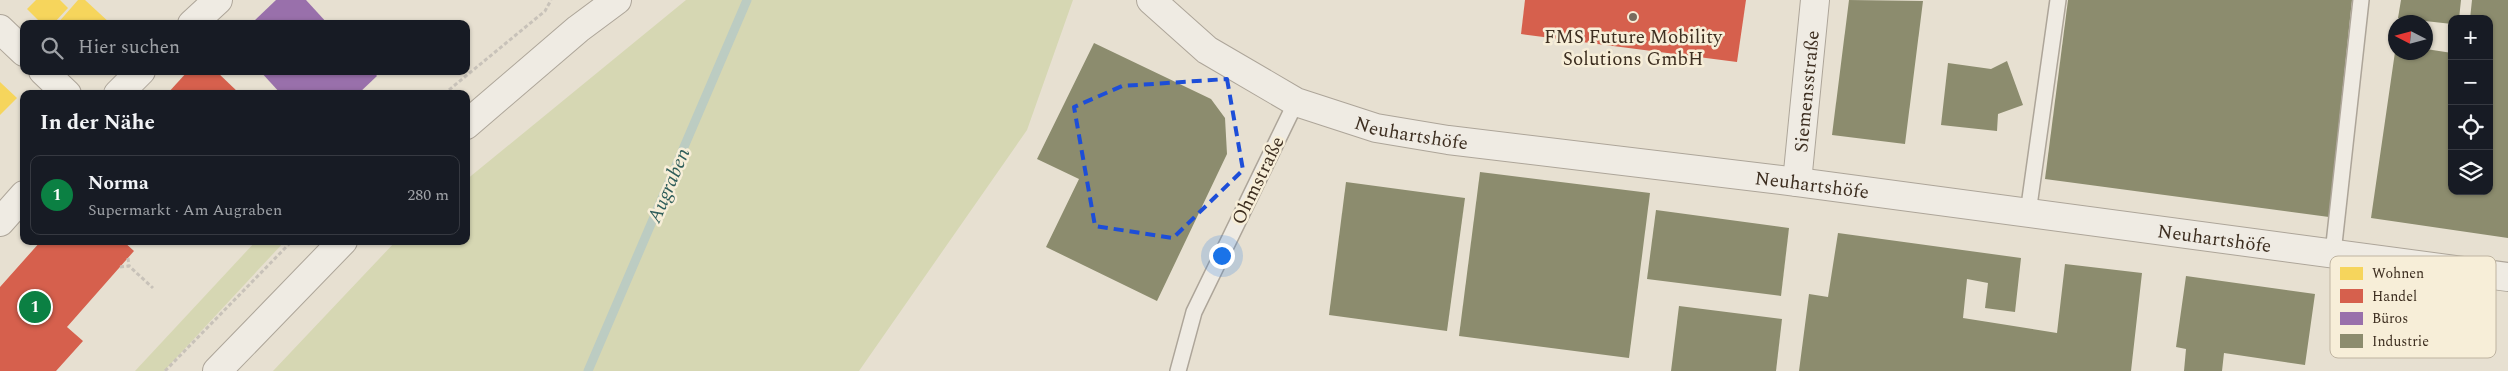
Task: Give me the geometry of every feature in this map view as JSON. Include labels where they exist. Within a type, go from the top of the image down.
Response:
[{"type":"street","points":[[196,20],[218,0]]},
{"type":"street","points":[[470,122],[578,29],[617,0]]},
{"type":"street","name":"Neuhartshöfe","points":[[1151,0],[1207,50],[1296,102],[1376,128],[1448,140],[1797,182],[2349,256]]},
{"type":"street","name":"Siemensstraße","points":[[1797,182],[1815,0]]},
{"type":"street","points":[[0,30],[20,48]]},
{"type":"street","points":[[48,75],[63,90]]},
{"type":"street","points":[[122,90],[137,75]]},
{"type":"street","points":[[0,222],[20,200]]},
{"type":"street","points":[[217,371],[339,245]]},
{"type":"lane","points":[[2028,213],[2058,0]]},
{"type":"lane","points":[[2333,254],[2361,0]]},
{"type":"lane","name":"Ohmstraße","points":[[1178,371],[1194,312],[1296,102]]},
{"type":"path","points":[[470,73],[545,11],[551,0]]},
{"type":"path","points":[[449,90],[467,75]]},
{"type":"path","points":[[165,371],[288,245]]},
{"type":"path","points":[[128,258],[129,266],[153,288]]},
{"type":"path","points":[[120,267],[129,266]]},
{"type":"highlighted area","points":[[1227,79],[1243,170],[1173,238],[1095,226],[1074,107],[1122,86]]},
{"type":"green space","points":[[686,0],[1073,0],[1027,130],[859,371],[273,371],[392,245],[470,245],[470,177]]},
{"type":"green space","points":[[252,245],[281,245],[164,371],[135,371]]},
{"type":"building: Wohnen","points":[[36,0],[60,0],[68,8],[57,20],[38,20],[27,9]]},
{"type":"building: Wohnen","points":[[78,0],[85,0],[107,20],[60,20]]},
{"type":"building: Wohnen","points":[[0,82],[17,98],[0,115]]},
{"type":"building: Handel","name":"FMS Future Mobility Solutions GmbH","points":[[1525,0],[1746,0],[1737,62],[1521,34]]},
{"type":"building: Handel","points":[[184,75],[220,75],[236,90],[171,90]]},
{"type":"building: Handel","points":[[37,245],[127,245],[134,251],[67,327],[83,341],[56,371],[0,371],[0,287]]},
{"type":"building: Büros","points":[[276,0],[306,0],[324,20],[255,20]]},
{"type":"building: Büros","points":[[264,75],[377,76],[362,90],[277,90]]},
{"type":"building: Industrie","points":[[1849,0],[1923,1],[1905,144],[1832,135]]},
{"type":"building: Industrie","points":[[2068,0],[2352,0],[2329,217],[2045,179]]},
{"type":"building: Industrie","points":[[2401,0],[2461,0],[2459,15],[2448,15],[2448,24],[2433,22],[2433,15],[2398,15]]},
{"type":"building: Industrie","points":[[2472,0],[2508,0],[2508,238],[2371,218],[2394,60],[2433,60],[2433,50],[2448,52],[2448,195],[2493,195],[2493,15],[2470,15]]},
{"type":"building: Industrie","points":[[1094,43],[1211,99],[1225,118],[1227,154],[1157,301],[1046,247],[1079,179],[1037,159]]},
{"type":"building: Industrie","points":[[2007,61],[2023,105],[1998,114],[1997,131],[1941,125],[1948,63],[1991,69]]},
{"type":"building: Industrie","points":[[1480,172],[1650,193],[1629,358],[1459,336]]},
{"type":"building: Industrie","points":[[1346,182],[1465,198],[1447,331],[1329,315]]},
{"type":"building: Industrie","points":[[1656,210],[1789,228],[1781,296],[1647,279]]},
{"type":"building: Industrie","points":[[1838,233],[2021,258],[2015,312],[1985,308],[1988,283],[1967,279],[1963,318],[2057,333],[2065,264],[2142,273],[2131,371],[1799,371],[1809,294],[1828,297]]},
{"type":"building: Industrie","points":[[2186,276],[2315,294],[2305,365],[2224,353],[2222,371],[2184,371],[2186,349],[2176,347]]},
{"type":"building: Industrie","points":[[1679,306],[1782,319],[1776,371],[1671,371]]},
{"type":"waterway","name":"Augraben","points":[[588,371],[747,0]]},
{"type":"place","name":"FMS Future Mobility Solutions GmbH","points":[[1633,17]]},
{"type":"place","name":"Norma","points":[[35,307]]}]
